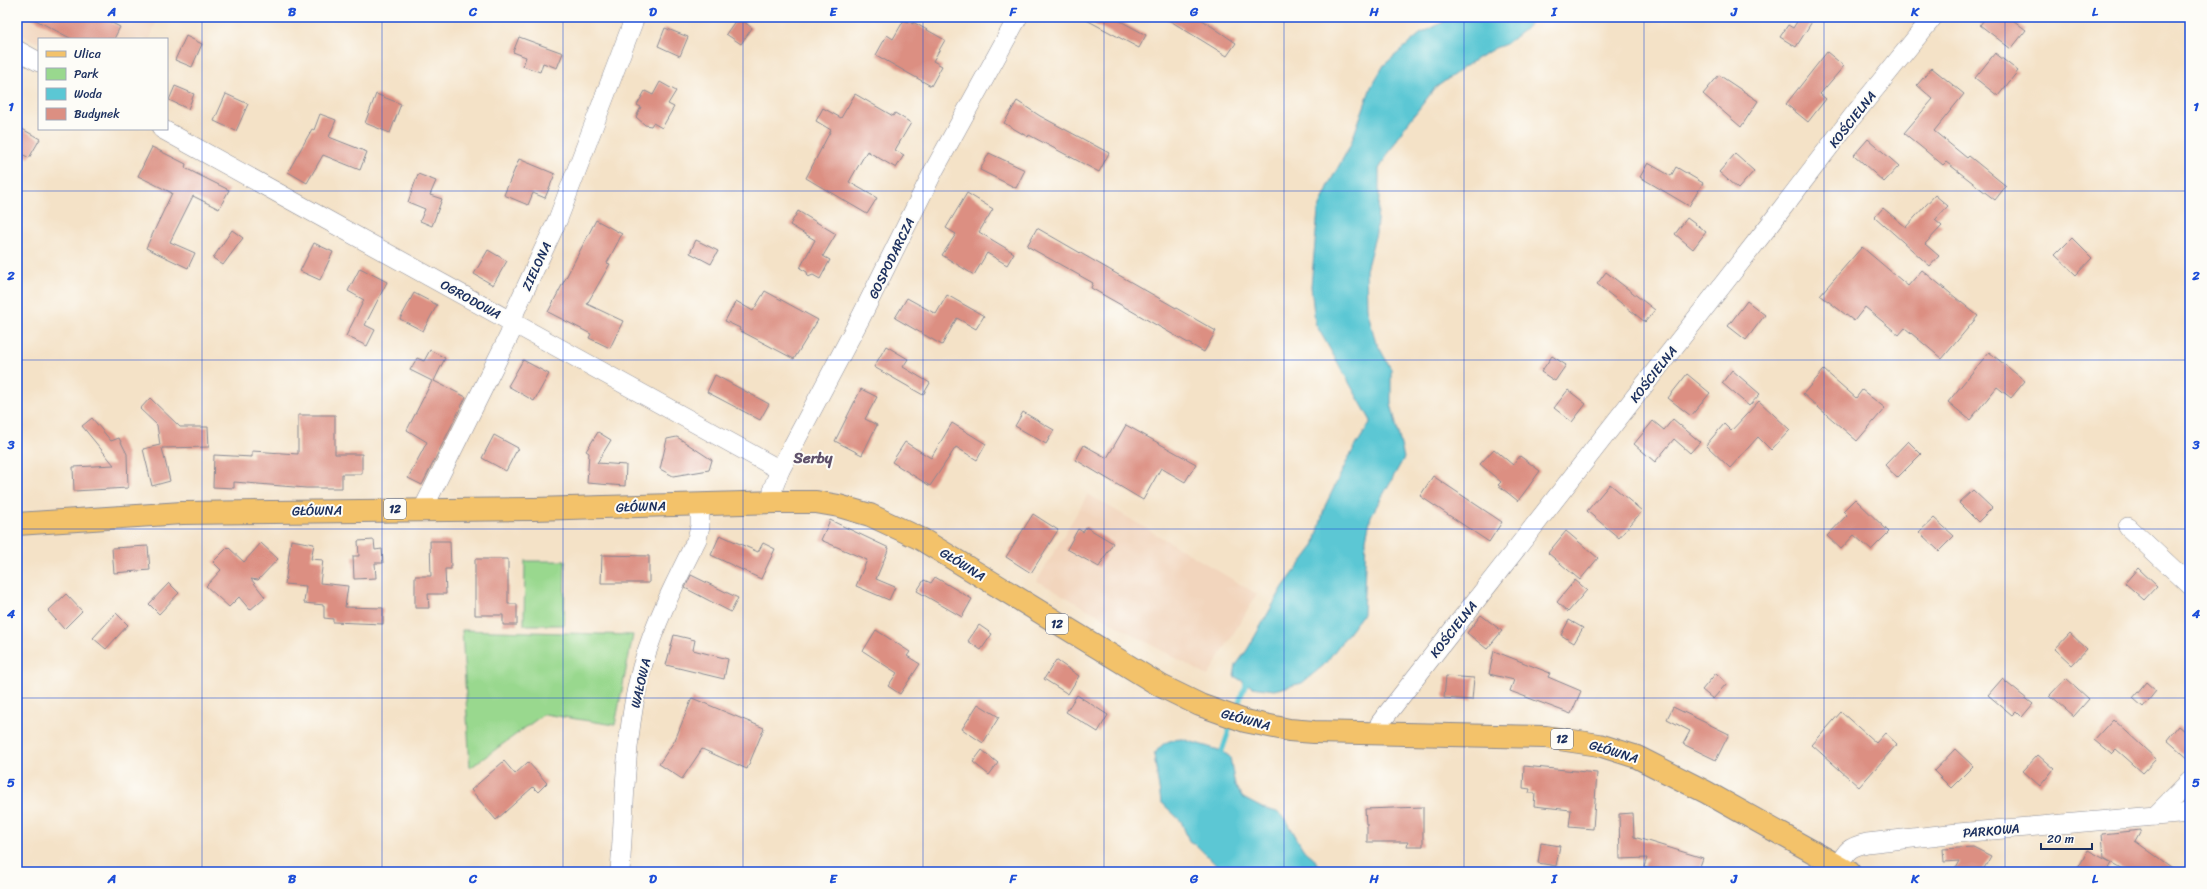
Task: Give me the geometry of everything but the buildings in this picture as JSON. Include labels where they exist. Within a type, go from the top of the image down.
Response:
[{"type":"main road","name":"GŁÓWNA","points":[[17,524],[182,512],[534,509],[807,501],[839,506],[870,515],[897,526],[973,570],[1123,664],[1172,692],[1222,714],[1245,721],[1289,730],[1381,734],[1546,737],[1576,740],[1613,748],[1656,766],[1843,869]]},
{"type":"street","name":"ZIELONA","points":[[423,509],[510,334],[515,311],[558,219],[635,17]]},
{"type":"street","name":"GOSPODARCZA","points":[[774,502],[773,488],[780,470],[861,317],[933,172],[1018,17]]},
{"type":"street","name":"KOŚCIELNA","points":[[1381,734],[1380,723],[1772,223],[1853,116],[1933,17]]},
{"type":"street","points":[[17,50],[38,61]]},
{"type":"street","name":"OGRODOWA","points":[[164,130],[780,470]]},
{"type":"street","name":"WAŁOWA","points":[[620,872],[631,728],[642,670],[658,620],[697,539],[700,526],[700,504]]},
{"type":"street","points":[[2128,527],[2190,585]]},
{"type":"street","points":[[2155,816],[2190,781]]},
{"type":"street","name":"PARKOWA","points":[[1843,869],[1845,853],[1853,846],[1867,843],[1958,833],[2190,813]]},
{"type":"shaded area","points":[[17,17],[158,17],[150,38],[38,38],[38,43],[17,32]]},
{"type":"shaded area","points":[[1088,494],[1257,594],[1208,676],[1037,581]]},
{"type":"green space","points":[[525,561],[565,561],[564,625],[524,625]]},
{"type":"green space","points":[[462,630],[633,635],[615,725],[544,714],[470,768]]},
{"type":"water","points":[[1453,17],[1536,17],[1525,29],[1506,44],[1495,48],[1476,59],[1435,88],[1404,128],[1379,169],[1379,198],[1376,233],[1366,270],[1367,308],[1375,340],[1391,369],[1391,403],[1404,458],[1371,516],[1366,539],[1363,614],[1324,665],[1302,683],[1274,690],[1252,687],[1234,676],[1236,665],[1247,650],[1283,587],[1314,546],[1325,506],[1349,457],[1371,421],[1315,323],[1311,286],[1318,211],[1331,180],[1350,146],[1371,87],[1384,65],[1420,34]]},
{"type":"water","points":[[1182,739],[1222,751],[1230,757],[1235,786],[1243,798],[1262,808],[1277,812],[1287,821],[1303,849],[1314,858],[1321,872],[1223,872],[1194,843],[1189,841],[1181,821],[1161,802],[1154,755],[1165,743],[1172,740]]},
{"type":"waterway","points":[[1235,712],[1246,683]]},
{"type":"waterway","points":[[1222,751],[1232,722]]},
{"type":"district","name":"Serby","points":[[813,458]]}]
